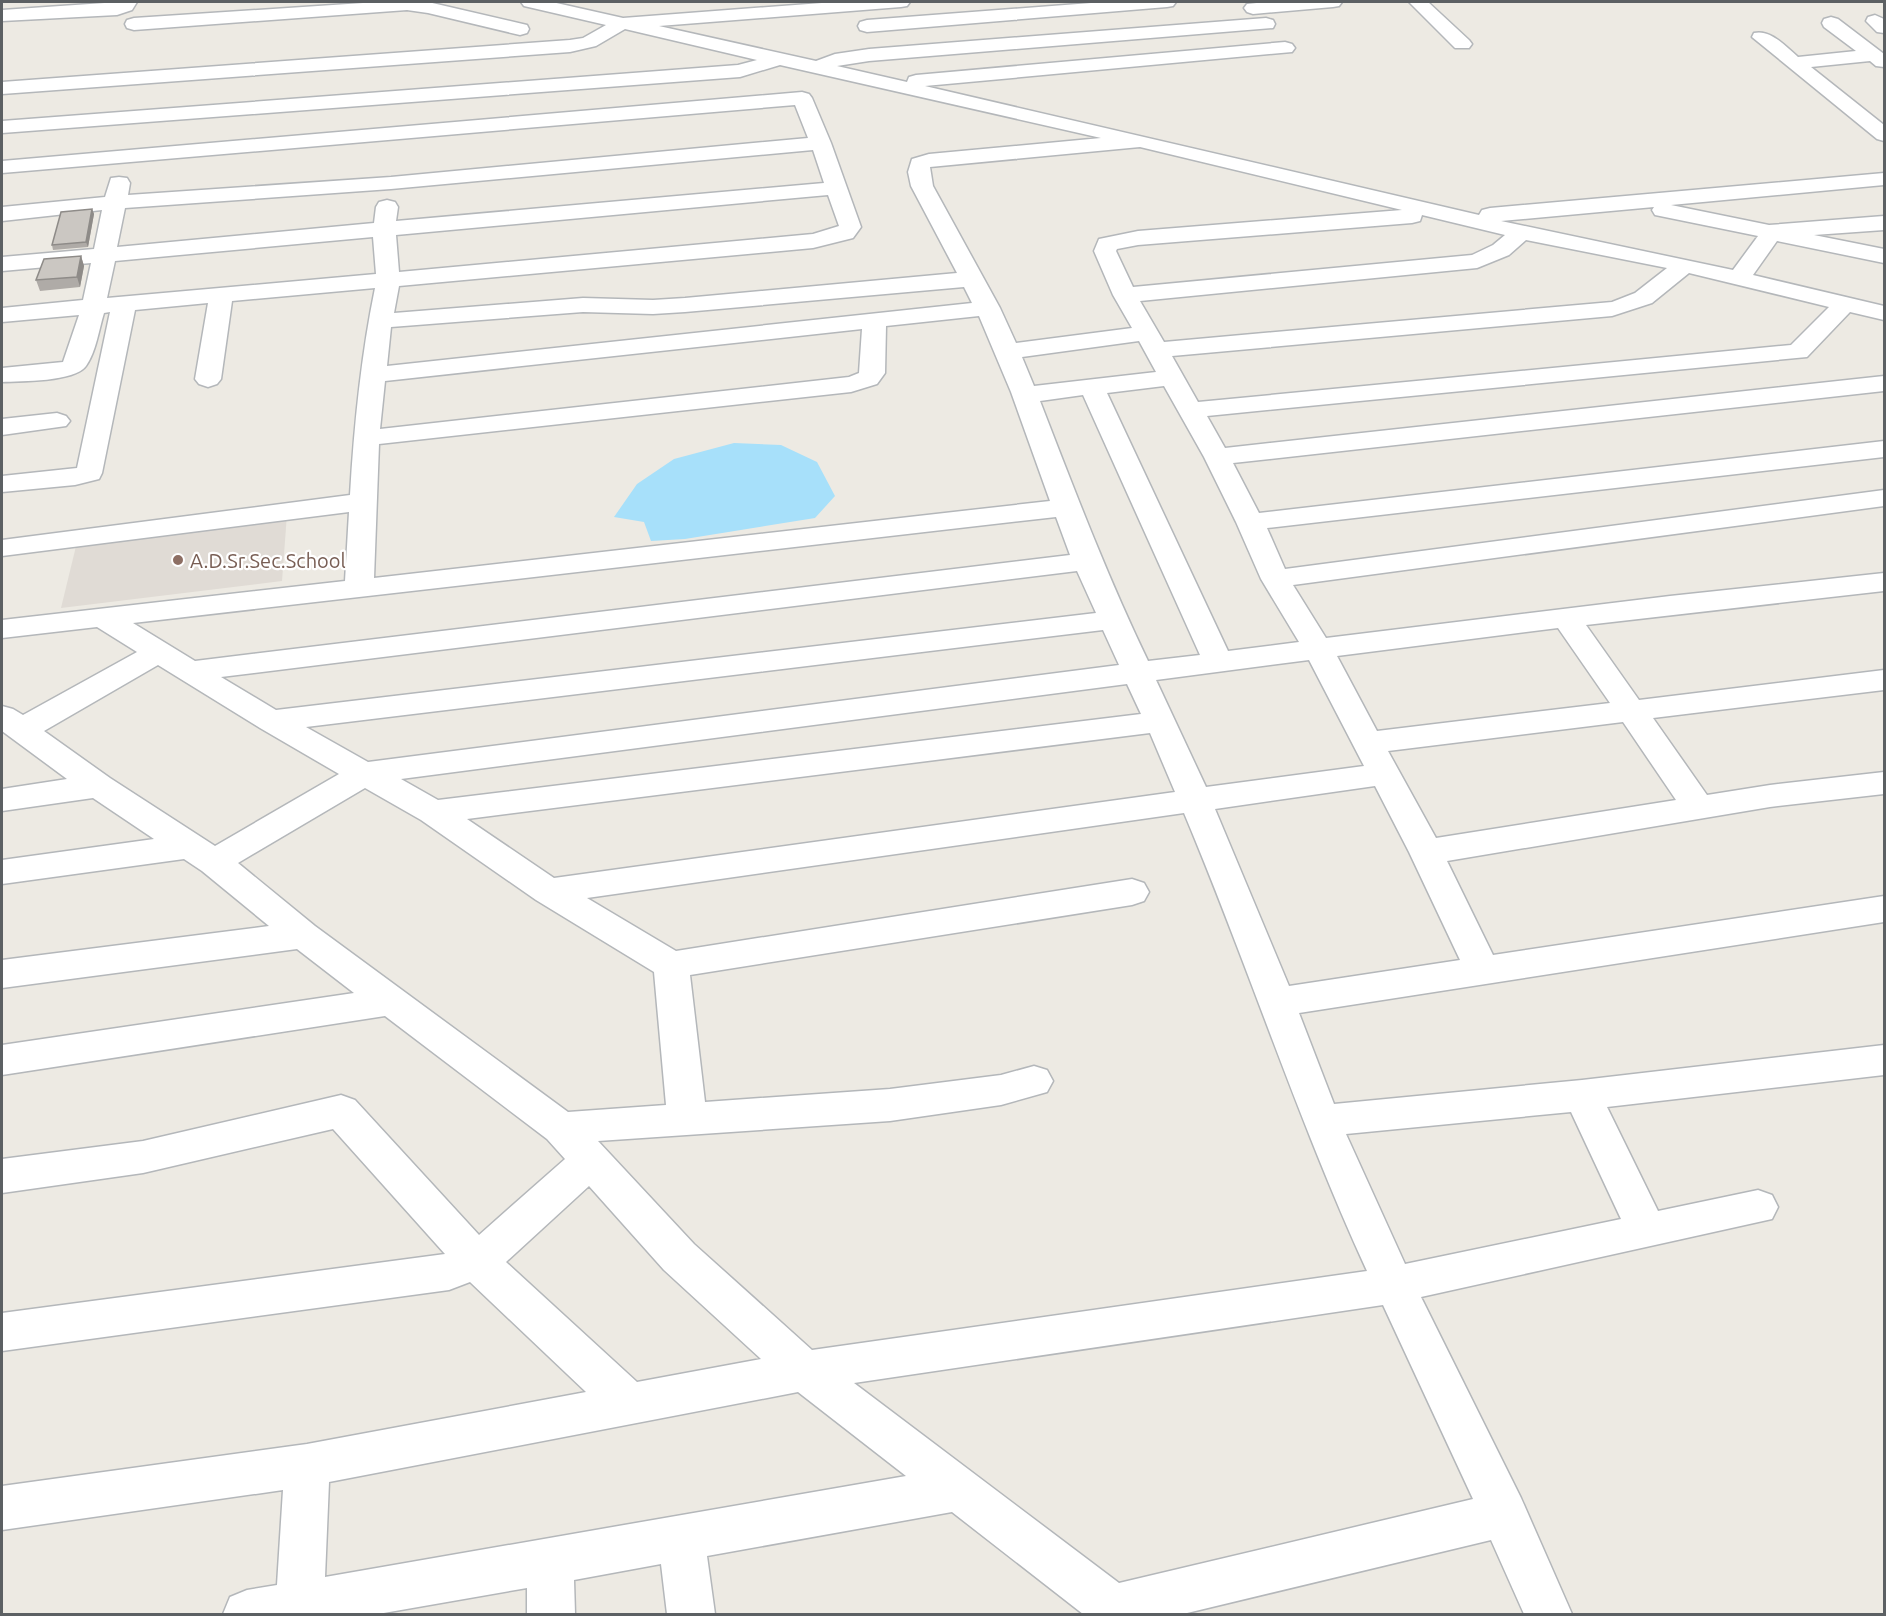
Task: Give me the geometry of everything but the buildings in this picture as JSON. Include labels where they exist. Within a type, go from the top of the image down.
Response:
[{"type":"street","points":[[2,16],[117,9],[126,6],[128,2]]},
{"type":"street","points":[[530,2],[1140,141],[1521,232],[1739,278],[1815,268],[1883,255]]},
{"type":"street","points":[[591,16],[606,8],[609,2]]},
{"type":"street","points":[[2,88],[570,46],[589,42],[623,23],[901,2]]},
{"type":"street","points":[[849,28],[1167,2]]},
{"type":"street","points":[[1251,5],[1333,2]]},
{"type":"street","points":[[1418,2],[1462,44]]},
{"type":"street","points":[[134,24],[407,5],[428,7],[520,29]]},
{"type":"street","points":[[885,84],[1291,55],[1251,5]]},
{"type":"street","points":[[457,34],[520,29],[563,9]]},
{"type":"street","points":[[1831,23],[1879,59]]},
{"type":"street","points":[[816,68],[836,60],[869,55],[1266,24]]},
{"type":"street","points":[[696,40],[755,35]]},
{"type":"street","points":[[1761,37],[1884,135]]},
{"type":"street","points":[[2,127],[740,71],[754,69],[778,59]]},
{"type":"street","points":[[1795,63],[1879,59]]},
{"type":"street","points":[[359,590],[366,438],[380,321],[388,281],[384,229],[400,95]]},
{"type":"street","points":[[2,214],[114,202],[802,98],[821,143],[850,227],[845,233],[832,237],[388,281],[2,315]]},
{"type":"street","points":[[2,375],[71,368],[76,363],[94,306],[114,202],[140,117]]},
{"type":"street","points":[[1140,141],[929,160],[920,164],[919,172],[922,186],[988,308],[1007,352],[1065,508],[1139,673],[1158,722],[1195,800],[1277,1002],[1321,1121],[1394,1285],[1505,1514],[1548,1614]]},
{"type":"street","points":[[2,166],[127,156],[393,159],[821,143]]},
{"type":"street","points":[[1483,971],[1426,852],[1318,649],[1275,579],[1250,522],[1217,457],[1125,295],[1105,251],[1107,243],[1121,239],[1627,203],[1884,179]]},
{"type":"street","points":[[2,264],[837,188]]},
{"type":"street","points":[[1627,203],[1773,231],[1884,223]]},
{"type":"street","points":[[1773,231],[1815,268],[1845,304],[1884,313]]},
{"type":"street","points":[[1739,278],[1773,231]]},
{"type":"street","points":[[1125,295],[1477,261],[1501,250],[1521,232]]},
{"type":"street","points":[[1007,352],[1621,308],[1631,306],[1650,295],[1684,265]]},
{"type":"street","points":[[380,321],[583,305],[685,305],[971,279]]},
{"type":"street","points":[[208,379],[221,295]]},
{"type":"street","points":[[2,484],[75,477],[89,473],[124,303]]},
{"type":"street","points":[[1190,410],[1798,352],[1845,304]]},
{"type":"street","points":[[373,375],[988,308]]},
{"type":"street","points":[[366,438],[851,384],[868,379],[872,373],[874,319]]},
{"type":"street","points":[[1024,395],[1173,377]]},
{"type":"street","points":[[1217,457],[1884,383]]},
{"type":"street","points":[[1092,387],[1218,662]]},
{"type":"street","points":[[2,427],[57,421]]},
{"type":"street","points":[[1250,522],[1884,449]]},
{"type":"street","points":[[1275,579],[1884,498]]},
{"type":"street","points":[[2,548],[362,502]]},
{"type":"street","points":[[2,629],[1065,508]]},
{"type":"street","points":[[190,671],[1088,561]]},
{"type":"street","points":[[2,872],[203,854],[365,773],[1318,649],[1884,582]]},
{"type":"street","points":[[103,618],[271,721],[433,812],[548,891],[671,965],[1132,892]]},
{"type":"street","points":[[1566,618],[1699,808]]},
{"type":"street","points":[[271,721],[622,677],[1114,620]]},
{"type":"street","points":[[159,652],[11,723],[98,786],[203,854],[303,935],[561,1128],[679,1257],[804,1371],[1116,1611],[1505,1514]]},
{"type":"street","points":[[1367,743],[1884,680]]},
{"type":"street","points":[[433,812],[1158,722]]},
{"type":"street","points":[[548,891],[1383,774]]},
{"type":"street","points":[[1426,852],[1770,796],[1884,783]]},
{"type":"street","points":[[2,800],[98,786]]},
{"type":"street","points":[[1277,1002],[1884,909]]},
{"type":"street","points":[[2,974],[303,935]]},
{"type":"street","points":[[671,965],[687,1118]]},
{"type":"street","points":[[2,1060],[392,1001]]},
{"type":"street","points":[[1321,1121],[1582,1095],[1884,1060]]},
{"type":"street","points":[[561,1128],[890,1105],[1001,1089],[1034,1081]]},
{"type":"street","points":[[1582,1095],[1647,1230]]},
{"type":"street","points":[[2,1176],[143,1157],[341,1111],[477,1262],[630,1404]]},
{"type":"street","points":[[2,1332],[449,1272],[477,1262],[591,1160]]},
{"type":"street","points":[[2,1508],[307,1465],[804,1371],[1394,1285],[1758,1207]]},
{"type":"street","points":[[300,1605],[307,1465]]},
{"type":"street","points":[[248,1614],[959,1489]]},
{"type":"street","points":[[681,1538],[691,1614]]},
{"type":"street","points":[[550,1561],[551,1614]]},
{"type":"shaded area","name":"A.D.Sr.Sec.School","points":[[287,514],[282,581],[61,608],[78,538]]},
{"type":"water","points":[[734,443],[781,445],[817,462],[835,496],[815,518],[685,539],[651,541],[644,522],[614,517],[637,484],[674,459]]},
{"type":"place","name":"A.D.Sr.Sec.School","points":[[178,560]]}]
